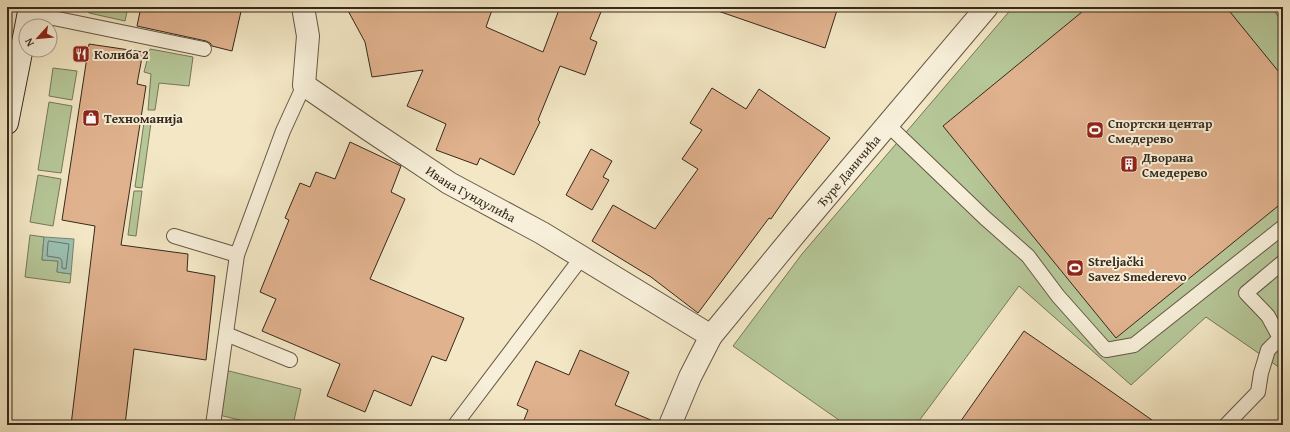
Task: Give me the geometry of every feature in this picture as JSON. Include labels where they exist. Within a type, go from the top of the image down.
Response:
[{"type":"street","points":[[303,7],[308,36],[304,84]]},
{"type":"street","name":"Ђуре Даничића","points":[[670,425],[690,377],[711,336],[805,222],[987,7]]},
{"type":"street","points":[[7,123],[29,10]]},
{"type":"street","name":"Ивана Гундулића","points":[[304,84],[449,183],[542,233],[711,336]]},
{"type":"lane","points":[[29,10],[204,49]]},
{"type":"lane","points":[[213,425],[237,255],[283,131],[304,84]]},
{"type":"lane","points":[[888,125],[985,218],[1028,256],[1058,296],[1106,350],[1134,345],[1283,227]]},
{"type":"lane","points":[[174,236],[237,255]]},
{"type":"lane","points":[[455,425],[582,257]]},
{"type":"lane","points":[[1226,425],[1258,392],[1261,373],[1268,350],[1280,338],[1268,316],[1246,293],[1283,262]]},
{"type":"lane","points":[[226,334],[290,360]]},
{"type":"shaded area","points":[[86,7],[128,7],[125,21],[89,13]]},
{"type":"shaded area","name":"Спортски центар Смедерево","points":[[1013,7],[1283,7],[1283,370],[1206,317],[1131,385],[1019,286],[916,425],[846,425],[733,346],[802,254]]},
{"type":"shaded area","points":[[150,49],[193,57],[189,86],[159,83],[155,110],[148,110],[151,74],[144,72]]},
{"type":"shaded area","points":[[53,68],[77,71],[72,100],[49,96]]},
{"type":"shaded area","points":[[49,102],[72,106],[61,173],[38,170]]},
{"type":"shaded area","points":[[144,122],[151,123],[142,188],[135,187]]},
{"type":"shaded area","points":[[38,175],[61,179],[53,226],[30,222]]},
{"type":"shaded area","points":[[134,191],[142,191],[136,236],[128,235]]},
{"type":"shaded area","points":[[30,235],[44,237],[42,260],[58,261],[57,272],[71,274],[70,283],[25,277]]},
{"type":"shaded area","points":[[225,370],[301,389],[293,425],[261,425],[219,415]]},
{"type":"water","points":[[44,237],[74,239],[71,274],[57,272],[58,261],[42,260]]},
{"type":"building","points":[[141,7],[242,7],[232,51],[212,46],[206,41],[137,26]]},
{"type":"building","points":[[346,7],[493,7],[486,27],[543,52],[560,7],[603,7],[590,39],[597,42],[585,75],[560,66],[538,120],[540,122],[514,175],[480,158],[477,165],[436,150],[446,124],[407,106],[423,70],[372,77],[365,42]]},
{"type":"building","points":[[719,7],[838,7],[825,48],[718,11]]},
{"type":"building","name":"Дворана Смедерево","points":[[1088,7],[1226,7],[1283,77],[1283,202],[1116,338],[943,126]]},
{"type":"building","points":[[89,44],[143,52],[137,84],[146,86],[121,245],[188,254],[187,271],[215,276],[206,360],[134,349],[125,425],[71,425],[95,226],[62,220]]},
{"type":"building","points":[[712,88],[746,109],[759,89],[830,138],[771,219],[769,218],[698,313],[651,277],[592,241],[613,205],[655,229],[698,169],[682,159],[702,130],[690,123]]},
{"type":"building","points":[[350,142],[401,166],[391,192],[405,199],[370,279],[464,318],[446,361],[432,356],[411,406],[374,390],[365,412],[327,396],[340,364],[262,331],[276,299],[260,292],[289,220],[285,218],[300,183],[310,187],[316,172],[335,179]]},
{"type":"building","points":[[591,149],[612,161],[603,177],[609,180],[592,210],[566,195]]},
{"type":"building","points":[[1024,331],[1085,373],[1159,425],[958,425]]},
{"type":"building","points":[[580,350],[629,372],[615,405],[658,423],[658,425],[522,425],[528,410],[517,405],[536,361],[569,375]]},
{"type":"place","name":"Колиба 2","points":[[81,54]]},
{"type":"place","name":"Техноманија","points":[[91,118]]},
{"type":"place","name":"Спортски центар Смедерево","points":[[1095,130]]},
{"type":"place","name":"Дворана Смедерево","points":[[1129,164]]},
{"type":"place","name":"Streljački Savez Smederevo","points":[[1075,268]]}]
